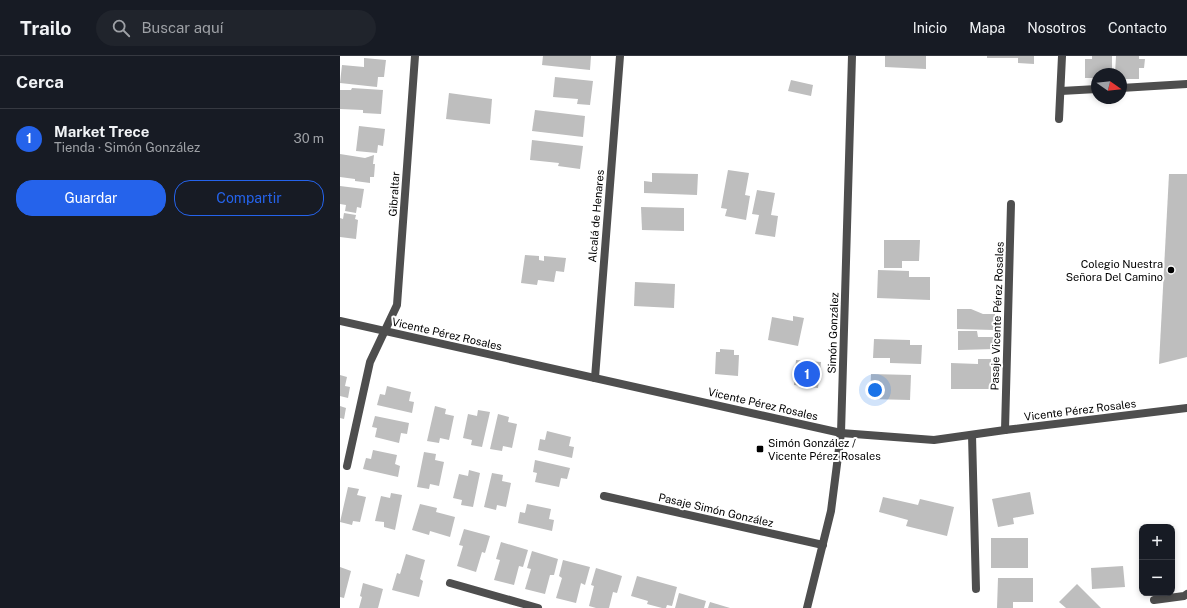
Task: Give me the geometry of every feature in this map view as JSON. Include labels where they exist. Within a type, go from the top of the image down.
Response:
[{"type":"street","name":"Gibraltar","points":[[384,331],[397,305],[415,56]]},
{"type":"street","name":"Alcalá de Henares","points":[[594,378],[620,56]]},
{"type":"street","name":"Simón González","points":[[807,608],[831,511],[842,433],[852,56]]},
{"type":"street","points":[[1059,120],[1062,56]]},
{"type":"street","points":[[1127,88],[1187,84]]},
{"type":"street","points":[[1060,91],[1091,89]]},
{"type":"street","name":"Pasaje Vicente Pérez Rosales","points":[[1005,430],[1011,204]]},
{"type":"street","name":"Vicente Pérez Rosales","points":[[340,321],[842,433],[934,440],[1187,408]]},
{"type":"street","points":[[347,466],[370,362],[384,331]]},
{"type":"street","points":[[972,434],[976,589]]},
{"type":"street","name":"Pasaje Simón González","points":[[604,496],[823,545]]},
{"type":"street","points":[[450,583],[538,608]]},
{"type":"street","points":[[1154,600],[1184,596],[1187,594]]},
{"type":"building","points":[[543,56],[591,56],[590,70],[542,65]]},
{"type":"building","points":[[885,56],[926,56],[926,69],[885,67]]},
{"type":"building","points":[[987,56],[1034,56],[1034,64],[1018,63],[1018,58],[987,58]]},
{"type":"building","points":[[1092,56],[1112,56],[1112,68],[1091,68],[1091,78],[1085,78],[1085,59],[1092,59]]},
{"type":"building","points":[[1116,56],[1139,56],[1139,59],[1145,59],[1144,68],[1139,68],[1139,79],[1127,79],[1127,68],[1115,68]]},
{"type":"building","points":[[364,58],[386,60],[384,77],[378,77],[377,87],[340,83],[342,65],[364,67]]},
{"type":"building","points":[[555,77],[593,81],[590,105],[577,104],[578,99],[553,97]]},
{"type":"building","points":[[791,80],[813,85],[811,96],[788,91]]},
{"type":"building","points":[[352,88],[383,90],[381,114],[363,113],[363,110],[340,109],[340,90],[351,90]]},
{"type":"building","points":[[449,93],[492,99],[490,124],[446,119]]},
{"type":"building","points":[[535,110],[585,116],[583,137],[532,131]]},
{"type":"building","points":[[359,126],[385,129],[383,146],[378,145],[377,153],[356,151]]},
{"type":"building","points":[[532,140],[583,146],[580,169],[558,166],[559,163],[530,160]]},
{"type":"building","points":[[340,154],[365,158],[374,155],[374,177],[370,177],[370,183],[340,177]]},
{"type":"building","points":[[728,170],[749,173],[745,195],[750,196],[746,220],[725,216],[727,209],[721,208]]},
{"type":"building","points":[[652,173],[698,174],[697,195],[644,193],[644,181],[652,182]]},
{"type":"building","name":"Colegio Nuestra Señora Del Camino","points":[[1169,174],[1187,174],[1187,357],[1159,364]]},
{"type":"building","points":[[340,186],[364,189],[361,208],[357,207],[356,213],[345,211],[346,205],[340,204]]},
{"type":"building","points":[[757,190],[775,193],[771,215],[778,216],[775,237],[755,234],[759,215],[752,214]]},
{"type":"building","points":[[641,207],[684,208],[684,231],[642,230]]},
{"type":"building","points":[[344,213],[356,215],[355,219],[358,220],[356,239],[340,237],[340,218],[343,219]]},
{"type":"building","points":[[884,240],[920,240],[919,261],[902,261],[902,268],[884,268]]},
{"type":"building","points":[[525,255],[539,256],[539,260],[544,261],[544,256],[566,258],[564,272],[556,271],[554,282],[538,280],[537,285],[521,283]]},
{"type":"building","points":[[878,270],[909,271],[909,277],[930,277],[930,300],[877,298]]},
{"type":"building","points":[[635,282],[675,284],[674,308],[634,306]]},
{"type":"building","points":[[957,309],[971,309],[983,314],[995,314],[994,330],[957,329]]},
{"type":"building","points":[[793,316],[804,318],[798,346],[768,340],[772,317],[793,321]]},
{"type":"building","points":[[958,331],[977,331],[978,337],[995,337],[995,349],[958,350]]},
{"type":"building","points":[[874,339],[910,340],[910,345],[922,345],[921,364],[890,363],[890,358],[873,358]]},
{"type":"building","points":[[720,349],[734,350],[734,355],[739,355],[738,376],[715,374],[716,352],[720,352]]},
{"type":"building","points":[[978,359],[991,359],[991,389],[951,389],[951,363],[978,364]]},
{"type":"building","points":[[796,360],[821,362],[818,388],[794,385]]},
{"type":"building","points":[[871,374],[911,375],[910,400],[870,399]]},
{"type":"building","points":[[340,375],[347,377],[345,386],[350,387],[348,398],[340,396]]},
{"type":"building","points":[[387,386],[411,392],[409,401],[414,402],[412,413],[377,405],[380,394],[385,395]]},
{"type":"building","points":[[340,406],[346,408],[344,419],[340,418]]},
{"type":"building","points":[[435,406],[446,409],[445,414],[454,416],[449,440],[440,438],[439,443],[427,441]]},
{"type":"building","points":[[478,410],[490,412],[482,447],[471,445],[472,440],[463,438],[468,414],[477,416]]},
{"type":"building","points":[[498,414],[509,417],[508,422],[517,424],[512,448],[503,446],[502,451],[490,449]]},
{"type":"building","points":[[375,416],[409,423],[407,434],[401,433],[399,443],[375,437],[377,428],[372,427]]},
{"type":"building","points":[[547,431],[571,437],[569,446],[574,447],[572,458],[538,450],[540,439],[545,440]]},
{"type":"building","points":[[373,450],[397,455],[395,464],[400,466],[398,477],[363,469],[366,458],[371,459]]},
{"type":"building","points":[[424,452],[436,454],[435,460],[444,462],[439,486],[430,484],[429,489],[417,487]]},
{"type":"building","points":[[535,460],[570,468],[567,479],[561,478],[559,487],[535,482],[537,473],[533,472]]},
{"type":"building","points":[[469,470],[480,473],[473,507],[461,505],[462,500],[453,498],[459,474],[468,476]]},
{"type":"building","points":[[492,473],[503,475],[502,481],[511,483],[506,507],[497,505],[496,510],[484,507]]},
{"type":"building","points":[[348,487],[359,489],[357,495],[366,497],[360,522],[353,521],[352,525],[340,522]]},
{"type":"building","points":[[1030,492],[1034,514],[1013,518],[1014,524],[998,527],[992,499]]},
{"type":"building","points":[[391,493],[402,495],[395,530],[384,527],[384,522],[375,521],[381,496],[390,498]]},
{"type":"building","points":[[883,497],[918,505],[920,499],[954,507],[947,536],[906,526],[908,520],[879,512]]},
{"type":"building","points":[[420,504],[437,508],[436,512],[455,517],[450,537],[430,531],[429,535],[412,530]]},
{"type":"building","points":[[527,504],[551,509],[549,519],[554,520],[552,531],[518,523],[520,512],[525,513]]},
{"type":"building","points":[[464,529],[490,536],[485,553],[482,552],[476,572],[457,566],[463,546],[459,545]]},
{"type":"building","points":[[991,538],[1028,538],[1028,568],[991,568]]},
{"type":"building","points":[[501,542],[528,550],[523,567],[519,566],[514,585],[494,580],[500,560],[496,559]]},
{"type":"building","points":[[532,551],[558,559],[554,575],[550,575],[545,594],[525,589],[531,569],[527,568]]},
{"type":"building","points":[[406,554],[425,560],[420,579],[423,581],[419,597],[392,590],[397,573],[400,574]]},
{"type":"building","points":[[563,560],[590,567],[585,585],[581,583],[576,603],[556,598],[562,578],[559,576]]},
{"type":"building","points":[[1123,566],[1125,587],[1092,589],[1091,568]]},
{"type":"building","points":[[340,567],[351,571],[344,598],[340,597]]},
{"type":"building","points":[[596,568],[622,576],[617,593],[613,592],[609,608],[596,608],[589,606],[594,586],[591,585]]},
{"type":"building","points":[[637,576],[677,587],[672,606],[667,605],[666,608],[662,608],[647,604],[648,601],[631,596]]},
{"type":"building","points":[[998,578],[1033,578],[1033,602],[1013,602],[1013,608],[997,608]]},
{"type":"building","points":[[363,583],[383,589],[378,608],[359,608],[362,597],[360,596]]},
{"type":"building","points":[[1077,584],[1101,608],[1066,608],[1059,602]]},
{"type":"building","points":[[679,593],[706,601],[704,608],[675,608]]},
{"type":"building","points":[[710,602],[730,608],[708,608]]},
{"type":"place","name":"Colegio Nuestra Señora Del Camino","points":[[1171,270]]},
{"type":"place","name":"Market Trece","points":[[807,374]]},
{"type":"place","name":"Simón González / Vicente Pérez Rosales","points":[[760,449]]}]
